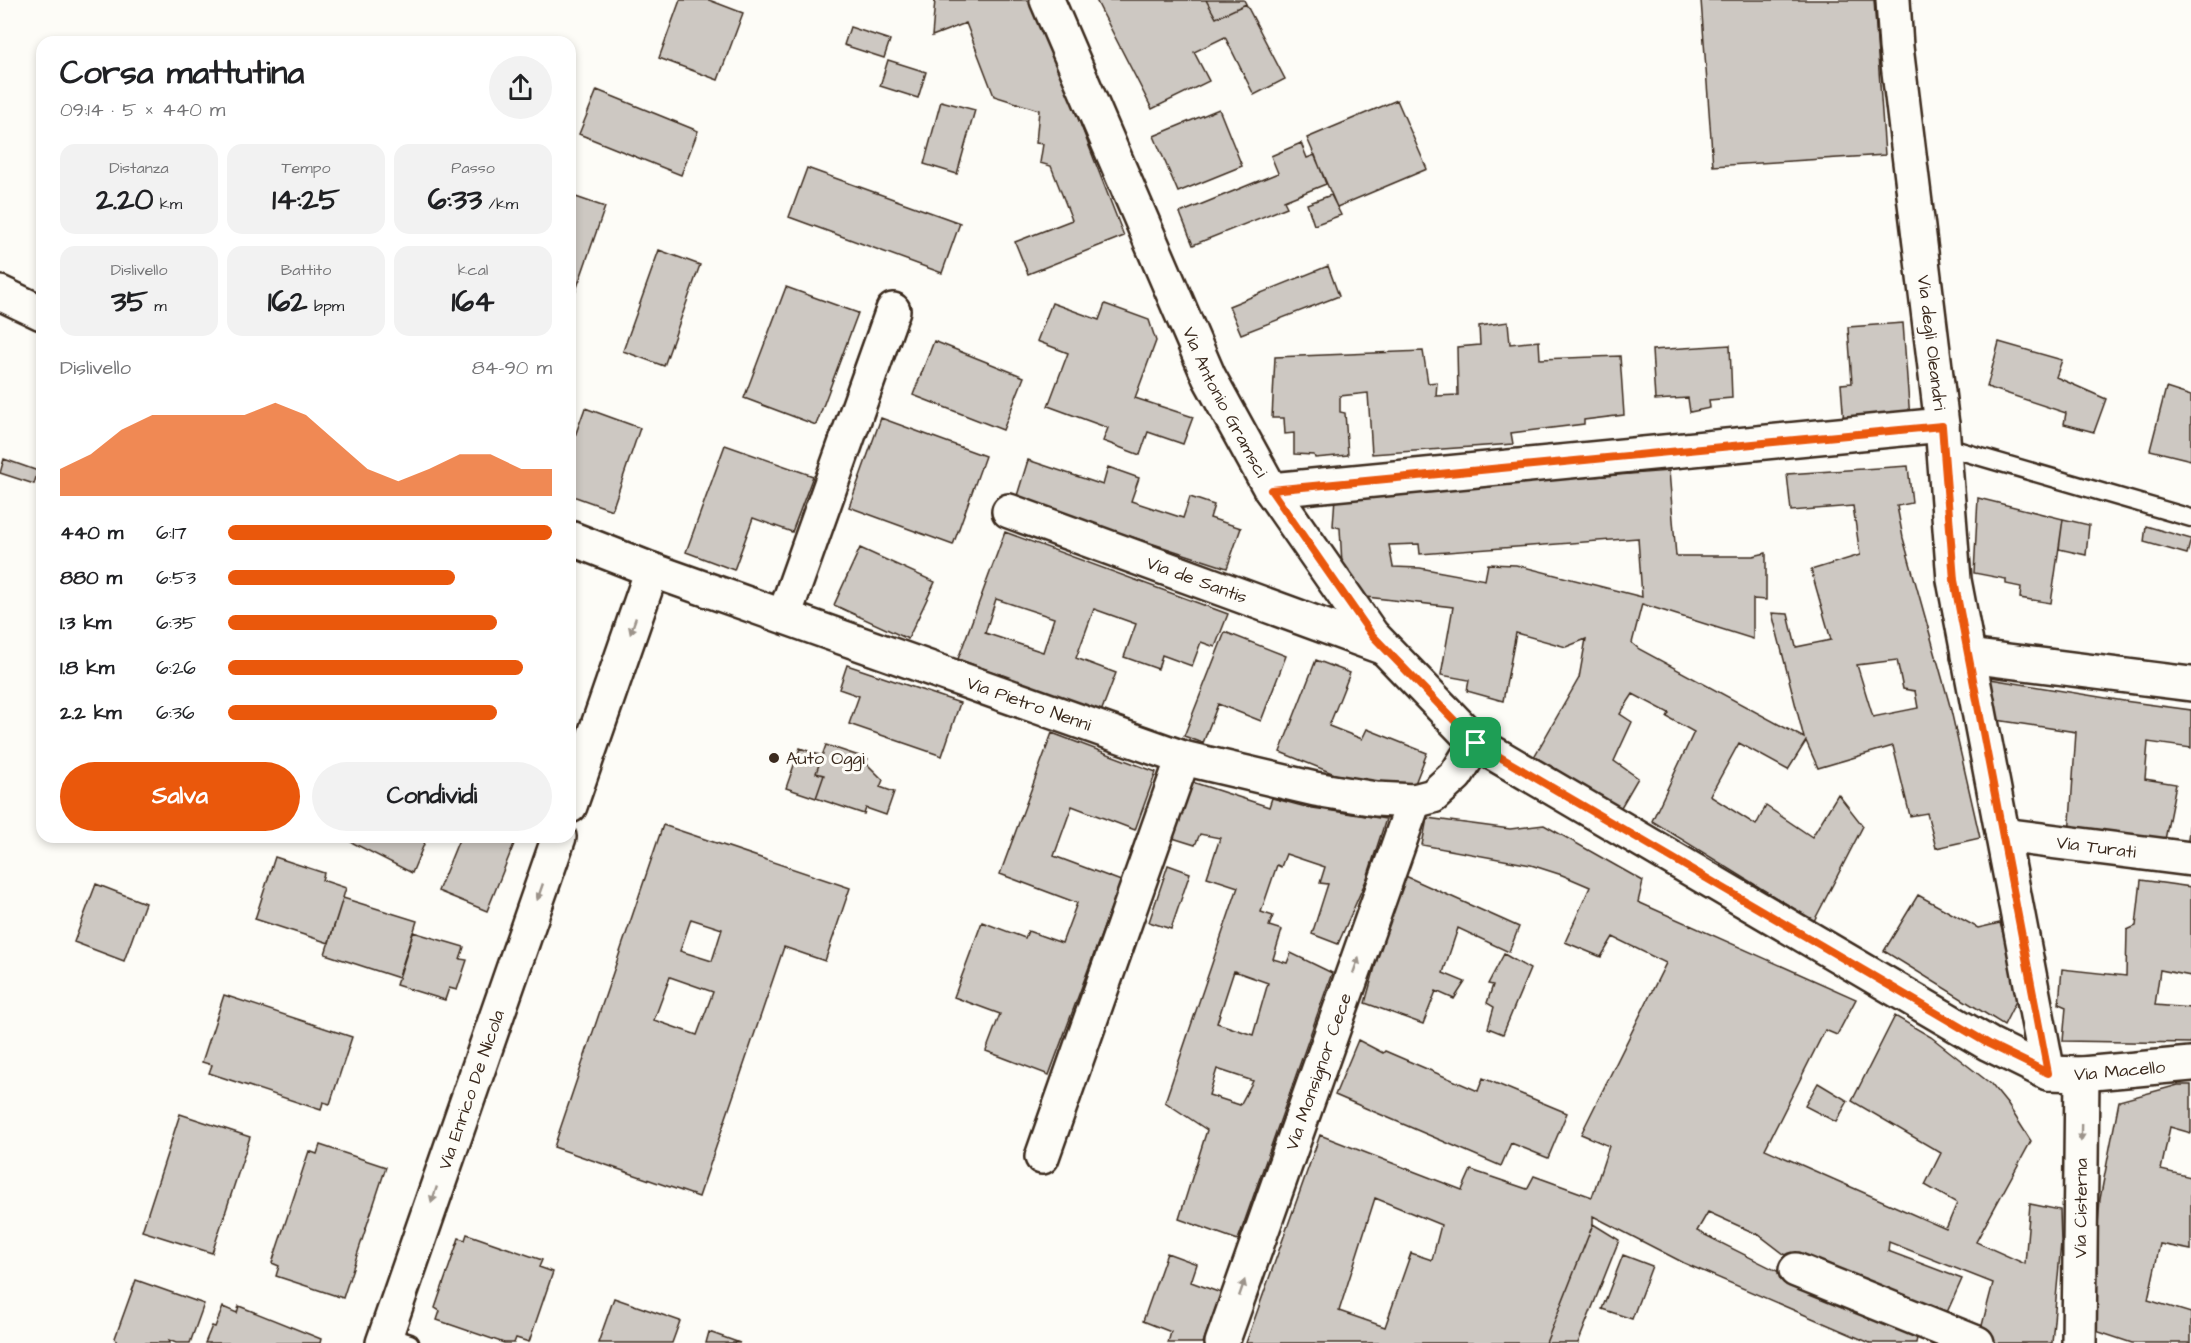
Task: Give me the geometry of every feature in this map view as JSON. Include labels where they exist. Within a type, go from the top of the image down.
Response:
[{"type":"street","name":"Via Antonio Gramsci","points":[[1047,0],[1209,377],[1271,490],[1372,635],[1384,648],[1476,743],[1989,1044],[2048,1073]]},
{"type":"street","name":"Via degli Oleandri","points":[[1893,0],[1896,47],[1942,436],[1954,580],[2048,1073]]},
{"type":"street","points":[[0,293],[36,310]]},
{"type":"street","points":[[784,616],[893,309]]},
{"type":"street","points":[[1271,490],[1942,436]]},
{"type":"street","name":"Via de Santis","points":[[1009,511],[1384,648]]},
{"type":"street","name":"Via Pietro Nenni","points":[[576,540],[652,570],[1183,758],[1315,789],[1376,799],[1414,801],[1433,796],[1456,776],[1476,743]]},
{"type":"street","points":[[576,789],[652,570]]},
{"type":"street","points":[[1968,656],[2191,684]]},
{"type":"street","points":[[1042,1157],[1183,758]]},
{"type":"street","name":"Via Monsignor Cece","points":[[1222,1343],[1414,801]]},
{"type":"street","name":"Via Turati","points":[[2002,835],[2191,860]]},
{"type":"street","name":"Via Enrico De Nicola","points":[[393,1340],[557,843]]},
{"type":"street","name":"Via Macello","points":[[2048,1073],[2082,1074],[2191,1064]]},
{"type":"street","name":"Via Cisterna","points":[[2078,1343],[2082,1074]]},
{"type":"street","points":[[1796,1270],[1977,1343]]},
{"type":"lane","points":[[1942,436],[2191,518]]},
{"type":"building","points":[[680,0],[709,0],[743,13],[718,80],[659,58]]},
{"type":"building","points":[[935,0],[1032,0],[1124,236],[1028,274],[1015,242],[1072,220],[1051,166],[1040,163],[1043,144],[1036,143],[1039,110],[994,96],[966,23],[932,36]]},
{"type":"building","points":[[1096,0],[1206,0],[1216,18],[1246,4],[1285,79],[1254,95],[1225,37],[1194,52],[1209,81],[1152,109]]},
{"type":"building","points":[[1206,0],[1244,0],[1246,4],[1216,18]]},
{"type":"building","points":[[1701,0],[1874,0],[1885,155],[1713,166]]},
{"type":"building","points":[[850,27],[890,40],[884,58],[844,45]]},
{"type":"building","points":[[888,60],[926,72],[918,98],[880,86]]},
{"type":"building","points":[[597,90],[698,131],[681,175],[579,134]]},
{"type":"building","points":[[1397,100],[1427,169],[1337,207],[1307,138]]},
{"type":"building","points":[[941,101],[975,110],[957,174],[924,164]]},
{"type":"building","points":[[1219,109],[1242,166],[1178,192],[1154,136]]},
{"type":"building","points":[[1301,143],[1307,158],[1315,155],[1326,184],[1284,201],[1287,207],[1193,245],[1180,213],[1278,173],[1271,156]]},
{"type":"building","points":[[807,168],[960,223],[942,273],[789,217]]},
{"type":"building","points":[[1331,195],[1341,215],[1314,225],[1307,204]]},
{"type":"building","points":[[576,197],[605,207],[576,290]]},
{"type":"building","points":[[659,250],[700,265],[664,366],[623,351]]},
{"type":"building","points":[[1328,266],[1339,296],[1241,334],[1229,306]]},
{"type":"building","points":[[786,287],[858,313],[816,425],[744,398]]},
{"type":"building","points":[[1052,303],[1099,320],[1105,304],[1149,320],[1156,341],[1135,398],[1193,417],[1183,444],[1148,432],[1140,455],[1103,441],[1108,428],[1048,406],[1068,353],[1037,341]]},
{"type":"building","points":[[1508,322],[1510,344],[1539,341],[1540,359],[1620,356],[1624,415],[1584,420],[1584,424],[1511,433],[1513,444],[1372,454],[1368,393],[1340,396],[1340,412],[1345,413],[1348,455],[1315,458],[1314,455],[1294,454],[1294,433],[1285,434],[1284,418],[1272,418],[1275,357],[1423,351],[1428,383],[1437,382],[1436,396],[1458,395],[1457,347],[1480,345],[1479,326]]},
{"type":"building","points":[[1903,323],[1910,419],[1844,424],[1841,384],[1852,383],[1848,327]]},
{"type":"building","points":[[934,341],[1024,377],[1003,430],[913,395]]},
{"type":"building","points":[[1999,342],[2062,360],[2056,377],[2106,399],[2094,432],[2064,424],[2066,413],[1987,387]]},
{"type":"building","points":[[1730,345],[1732,398],[1709,400],[1710,408],[1690,412],[1688,398],[1655,400],[1652,350]]},
{"type":"building","points":[[2166,388],[2191,396],[2191,460],[2150,450]]},
{"type":"building","points":[[585,408],[640,428],[612,510],[576,497],[576,433]]},
{"type":"building","points":[[881,418],[985,456],[953,545],[849,507]]},
{"type":"building","points":[[725,445],[813,476],[792,532],[753,518],[734,570],[686,552]]},
{"type":"building","points":[[4,459],[36,470],[36,478],[34,484],[0,473]]},
{"type":"building","points":[[1028,460],[1103,485],[1108,467],[1139,478],[1131,501],[1183,518],[1190,497],[1214,505],[1210,518],[1241,528],[1227,568],[1016,499]]},
{"type":"building","points":[[1908,466],[1912,503],[1897,506],[1903,538],[1950,706],[1980,838],[1936,848],[1927,813],[1910,816],[1893,746],[1818,768],[1806,741],[1788,770],[1739,743],[1710,796],[1756,825],[1766,806],[1812,837],[1838,794],[1863,826],[1814,921],[1652,821],[1694,732],[1667,717],[1669,713],[1633,694],[1620,714],[1632,722],[1614,761],[1638,778],[1620,809],[1534,757],[1579,678],[1586,639],[1566,647],[1516,633],[1503,701],[1467,691],[1469,680],[1441,675],[1453,607],[1358,596],[1342,564],[1340,528],[1333,526],[1335,497],[1669,471],[1676,556],[1753,556],[1766,553],[1766,600],[1753,599],[1753,639],[1642,604],[1632,643],[1639,649],[1804,738],[1772,613],[1788,614],[1796,647],[1831,640],[1811,570],[1860,555],[1853,506],[1791,511],[1787,474]],"holes":[[[1638,538],[1642,597],[1516,565],[1488,564],[1485,580],[1420,568],[1393,567],[1389,545],[1419,544],[1420,554]],[[1897,660],[1903,689],[1915,691],[1918,708],[1873,717],[1857,665]]]},
{"type":"building","points":[[1978,498],[2063,519],[2051,603],[2020,598],[2021,587],[2006,584],[2006,579],[1974,573]]},
{"type":"building","points":[[2063,519],[2089,525],[2086,555],[2059,549]]},
{"type":"building","points":[[2146,526],[2191,539],[2187,554],[2144,542]]},
{"type":"building","points":[[1005,532],[1228,614],[1215,647],[1201,642],[1192,666],[1162,655],[1158,669],[1124,657],[1136,624],[1094,609],[1076,658],[1116,673],[1101,712],[958,659]],"holes":[[[996,599],[1054,618],[1043,652],[985,633]]]},
{"type":"building","points":[[860,548],[935,582],[908,639],[834,605]]},
{"type":"building","points":[[1225,632],[1286,656],[1261,721],[1218,704],[1203,743],[1184,736]]},
{"type":"building","points":[[1316,660],[1350,673],[1329,726],[1362,739],[1367,729],[1427,753],[1414,786],[1347,779],[1280,752]]},
{"type":"building","points":[[847,665],[960,703],[942,756],[849,724],[859,696],[839,689]]},
{"type":"building","points":[[1984,678],[2191,710],[2191,748],[2148,742],[2145,779],[2176,784],[2163,850],[2069,836],[2076,732],[1990,719]]},
{"type":"building","points":[[1052,733],[1156,772],[1135,830],[1072,806],[1054,856],[1121,881],[1049,1075],[986,1051],[1000,1014],[954,997],[982,922],[1025,938],[1028,931],[1062,943],[1077,903],[1000,874]]},
{"type":"building","points":[[826,745],[868,759],[866,763],[883,780],[880,787],[894,792],[886,815],[866,808],[864,814],[816,798],[824,775],[816,773]]},
{"type":"building","points":[[800,748],[822,756],[816,773],[824,775],[816,798],[786,788]]},
{"type":"building","points":[[1186,780],[1269,807],[1272,798],[1306,807],[1386,819],[1367,878],[1338,944],[1312,934],[1328,884],[1320,883],[1325,867],[1286,854],[1281,867],[1277,865],[1261,912],[1273,916],[1269,926],[1282,930],[1273,959],[1287,963],[1291,953],[1332,973],[1238,1240],[1179,1219],[1207,1130],[1165,1102],[1238,887],[1207,877],[1220,838],[1200,834],[1195,845],[1163,835]],"holes":[[[1234,971],[1268,983],[1253,1035],[1217,1023]],[[1217,1069],[1253,1081],[1240,1105],[1209,1095]]]},
{"type":"building","points":[[2191,808],[2191,852],[2187,851]]},
{"type":"building","points":[[1427,818],[1510,829],[1544,825],[1643,881],[1638,902],[1856,999],[1837,1035],[1825,1030],[1765,1149],[1946,1229],[1957,1203],[1925,1185],[1941,1153],[1852,1101],[1895,1016],[1931,1037],[1991,1084],[2008,1105],[2031,1141],[1976,1242],[2025,1264],[2030,1204],[2060,1210],[2061,1243],[2052,1343],[1996,1343],[1979,1337],[1993,1283],[1889,1242],[1888,1251],[1962,1279],[1944,1319],[1784,1254],[1759,1235],[1708,1212],[1697,1231],[1859,1312],[1917,1338],[1916,1343],[1870,1343],[1684,1263],[1593,1216],[1593,1224],[1546,1343],[1246,1343],[1320,1135],[1462,1190],[1471,1170],[1527,1189],[1534,1176],[1592,1197],[1609,1146],[1581,1134],[1666,963],[1613,937],[1601,957],[1565,942],[1590,887],[1531,865],[1422,845]],"holes":[[[1375,1198],[1441,1225],[1432,1260],[1411,1253],[1385,1327],[1339,1311]]]},
{"type":"building","points":[[663,825],[850,888],[825,961],[784,947],[699,1197],[554,1147]],"holes":[[[691,919],[722,929],[712,961],[680,951]],[[670,977],[713,992],[697,1035],[654,1020]]]},
{"type":"building","points":[[353,843],[424,843],[412,873]]},
{"type":"building","points":[[458,843],[514,844],[487,911],[438,891]]},
{"type":"building","points":[[275,857],[324,873],[322,880],[346,888],[329,943],[255,919]]},
{"type":"building","points":[[1168,865],[1190,873],[1171,929],[1149,922]]},
{"type":"building","points":[[1401,874],[1519,927],[1509,952],[1458,928],[1443,973],[1465,982],[1454,999],[1436,991],[1423,1024],[1365,1003]]},
{"type":"building","points":[[2141,880],[2191,887],[2191,976],[2160,970],[2155,1005],[2191,1008],[2191,1043],[2063,1041],[2066,1007],[2059,1004],[2062,969],[2126,976],[2127,930],[2136,926]]},
{"type":"building","points":[[96,884],[145,903],[124,961],[74,942]]},
{"type":"building","points":[[1918,895],[1978,928],[2000,923],[2020,993],[2004,1025],[1884,951]]},
{"type":"building","points":[[343,898],[417,921],[399,978],[325,954]]},
{"type":"building","points":[[413,932],[464,947],[460,959],[467,960],[457,990],[449,988],[445,1000],[396,985]]},
{"type":"building","points":[[1504,954],[1530,969],[1503,1034],[1488,1028],[1494,1007],[1487,1003],[1493,985],[1488,984]]},
{"type":"building","points":[[224,995],[352,1037],[330,1104],[323,1102],[321,1110],[209,1073],[212,1065],[202,1062]]},
{"type":"building","points":[[1358,1040],[1383,1053],[1385,1051],[1478,1091],[1483,1078],[1567,1113],[1548,1158],[1511,1143],[1501,1166],[1335,1095]]},
{"type":"building","points":[[1818,1083],[1848,1101],[1836,1122],[1805,1106]]},
{"type":"building","points":[[2178,1085],[2191,1085],[2191,1133],[2170,1127],[2161,1170],[2191,1177],[2191,1250],[2160,1244],[2148,1300],[2191,1313],[2191,1343],[2132,1343],[2090,1329],[2100,1199],[2119,1101]]},
{"type":"building","points":[[180,1114],[250,1137],[212,1253],[142,1231]]},
{"type":"building","points":[[320,1145],[386,1167],[343,1298],[276,1276],[279,1266],[272,1263],[309,1151],[317,1154]]},
{"type":"building","points":[[1593,1224],[1619,1240],[1578,1343],[1546,1343]]},
{"type":"building","points":[[467,1234],[542,1260],[539,1267],[553,1272],[529,1342],[516,1338],[514,1343],[504,1343],[437,1320],[440,1311],[435,1308],[459,1238],[465,1240]]},
{"type":"building","points":[[1167,1253],[1197,1264],[1191,1282],[1221,1293],[1203,1343],[1168,1343],[1171,1332],[1143,1321]]},
{"type":"building","points":[[1623,1255],[1652,1266],[1632,1319],[1602,1309]]},
{"type":"building","points":[[136,1280],[204,1304],[190,1343],[176,1343],[169,1340],[170,1343],[117,1343],[115,1338]]},
{"type":"building","points":[[614,1298],[680,1321],[672,1343],[598,1343]]},
{"type":"building","points":[[239,1306],[321,1339],[320,1343],[205,1343],[223,1307],[237,1313]]},
{"type":"building","points":[[709,1332],[740,1343],[706,1343]]},
{"type":"place","name":"Auto Oggi","points":[[774,758]]},
{"type":"route","points":[[1942,426],[1954,580],[2048,1073],[1989,1044],[1476,743],[1372,635],[1271,490],[1942,426]]}]
